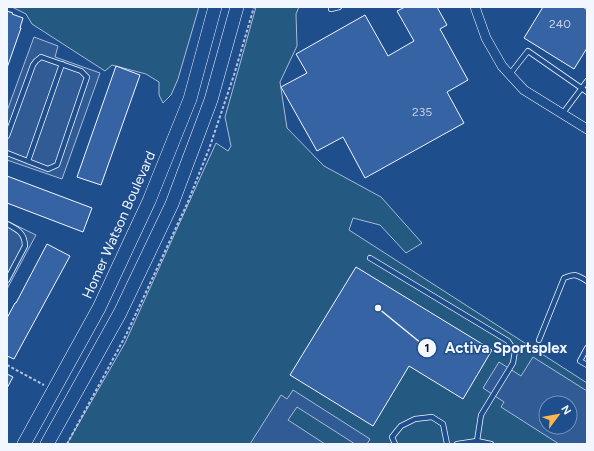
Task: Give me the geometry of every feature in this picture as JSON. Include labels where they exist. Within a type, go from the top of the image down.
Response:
[{"type":"main road","name":"Homer Watson Boulevard","points":[[24,444],[99,308],[149,201],[190,99],[215,7]]},
{"type":"main road","points":[[46,444],[120,314],[172,204],[211,100],[237,7]]},
{"type":"street","points":[[475,7],[486,38],[502,66],[524,90],[587,129]]},
{"type":"lane","points":[[331,7],[331,9],[338,7]]},
{"type":"lane","points":[[510,74],[528,51],[587,92]]},
{"type":"lane","points":[[7,136],[33,65],[41,57],[81,71],[88,77],[57,165],[48,168],[7,153]]},
{"type":"lane","points":[[28,161],[62,64]]},
{"type":"lane","points":[[563,113],[587,81]]},
{"type":"lane","points":[[7,224],[20,230],[25,241],[25,246],[7,280]]},
{"type":"lane","points":[[370,258],[508,342],[515,352],[513,363],[481,415],[477,441]]},
{"type":"lane","points":[[539,340],[564,278],[570,275],[578,275],[587,281]]},
{"type":"lane","points":[[587,348],[580,361],[587,365]]},
{"type":"lane","points":[[395,444],[392,437],[401,426],[415,419],[432,417],[443,424],[447,444]]},
{"type":"lane","points":[[457,444],[477,441],[491,444]]},
{"type":"path","points":[[7,365],[44,385]]},
{"type":"shaded area","points":[[12,7],[199,7],[178,79],[171,95],[163,103],[159,95],[159,82],[146,74],[112,65],[105,71],[32,24],[26,14]]},
{"type":"shaded area","points":[[256,7],[299,7],[296,14],[297,46],[280,82],[287,128],[324,166],[381,197],[422,243],[406,253],[380,225],[353,218],[349,230],[587,383],[587,444],[67,444],[125,343],[216,143],[228,151],[231,146],[225,117]]},
{"type":"shaded area","points":[[34,37],[58,46],[55,57],[100,73],[62,179],[7,160],[7,111]]},
{"type":"shaded area","points":[[7,221],[36,235],[7,289]]},
{"type":"shaded area","points":[[533,357],[587,391],[587,444],[559,444],[545,435],[578,435],[578,395],[538,395],[538,431],[501,407],[504,402],[483,388],[499,362],[521,376]]},
{"type":"shaded area","points":[[293,390],[370,439],[367,444],[355,444],[297,407],[288,420],[325,444],[250,444],[281,395],[287,399]]},
{"type":"building","points":[[405,7],[437,7],[447,25],[440,29],[468,80],[447,92],[464,123],[365,178],[343,137],[317,151],[281,87],[307,73],[296,54],[365,15],[388,56],[414,41],[397,11]]},
{"type":"building","points":[[543,7],[583,7],[587,10],[587,48],[574,69],[524,38]]},
{"type":"building","points":[[7,11],[23,18],[7,68]]},
{"type":"building","points":[[116,66],[140,75],[101,185],[77,177]]},
{"type":"building","points":[[7,176],[92,208],[83,232],[7,203]]},
{"type":"building","points":[[47,244],[70,256],[14,359],[7,356],[7,318]]},
{"type":"building","points":[[356,267],[492,350],[463,399],[409,366],[373,426],[290,375]]},
{"type":"building","points":[[7,374],[13,377],[7,388]]},
{"type":"place","name":"Activa Sportsplex","points":[[378,308]]}]
